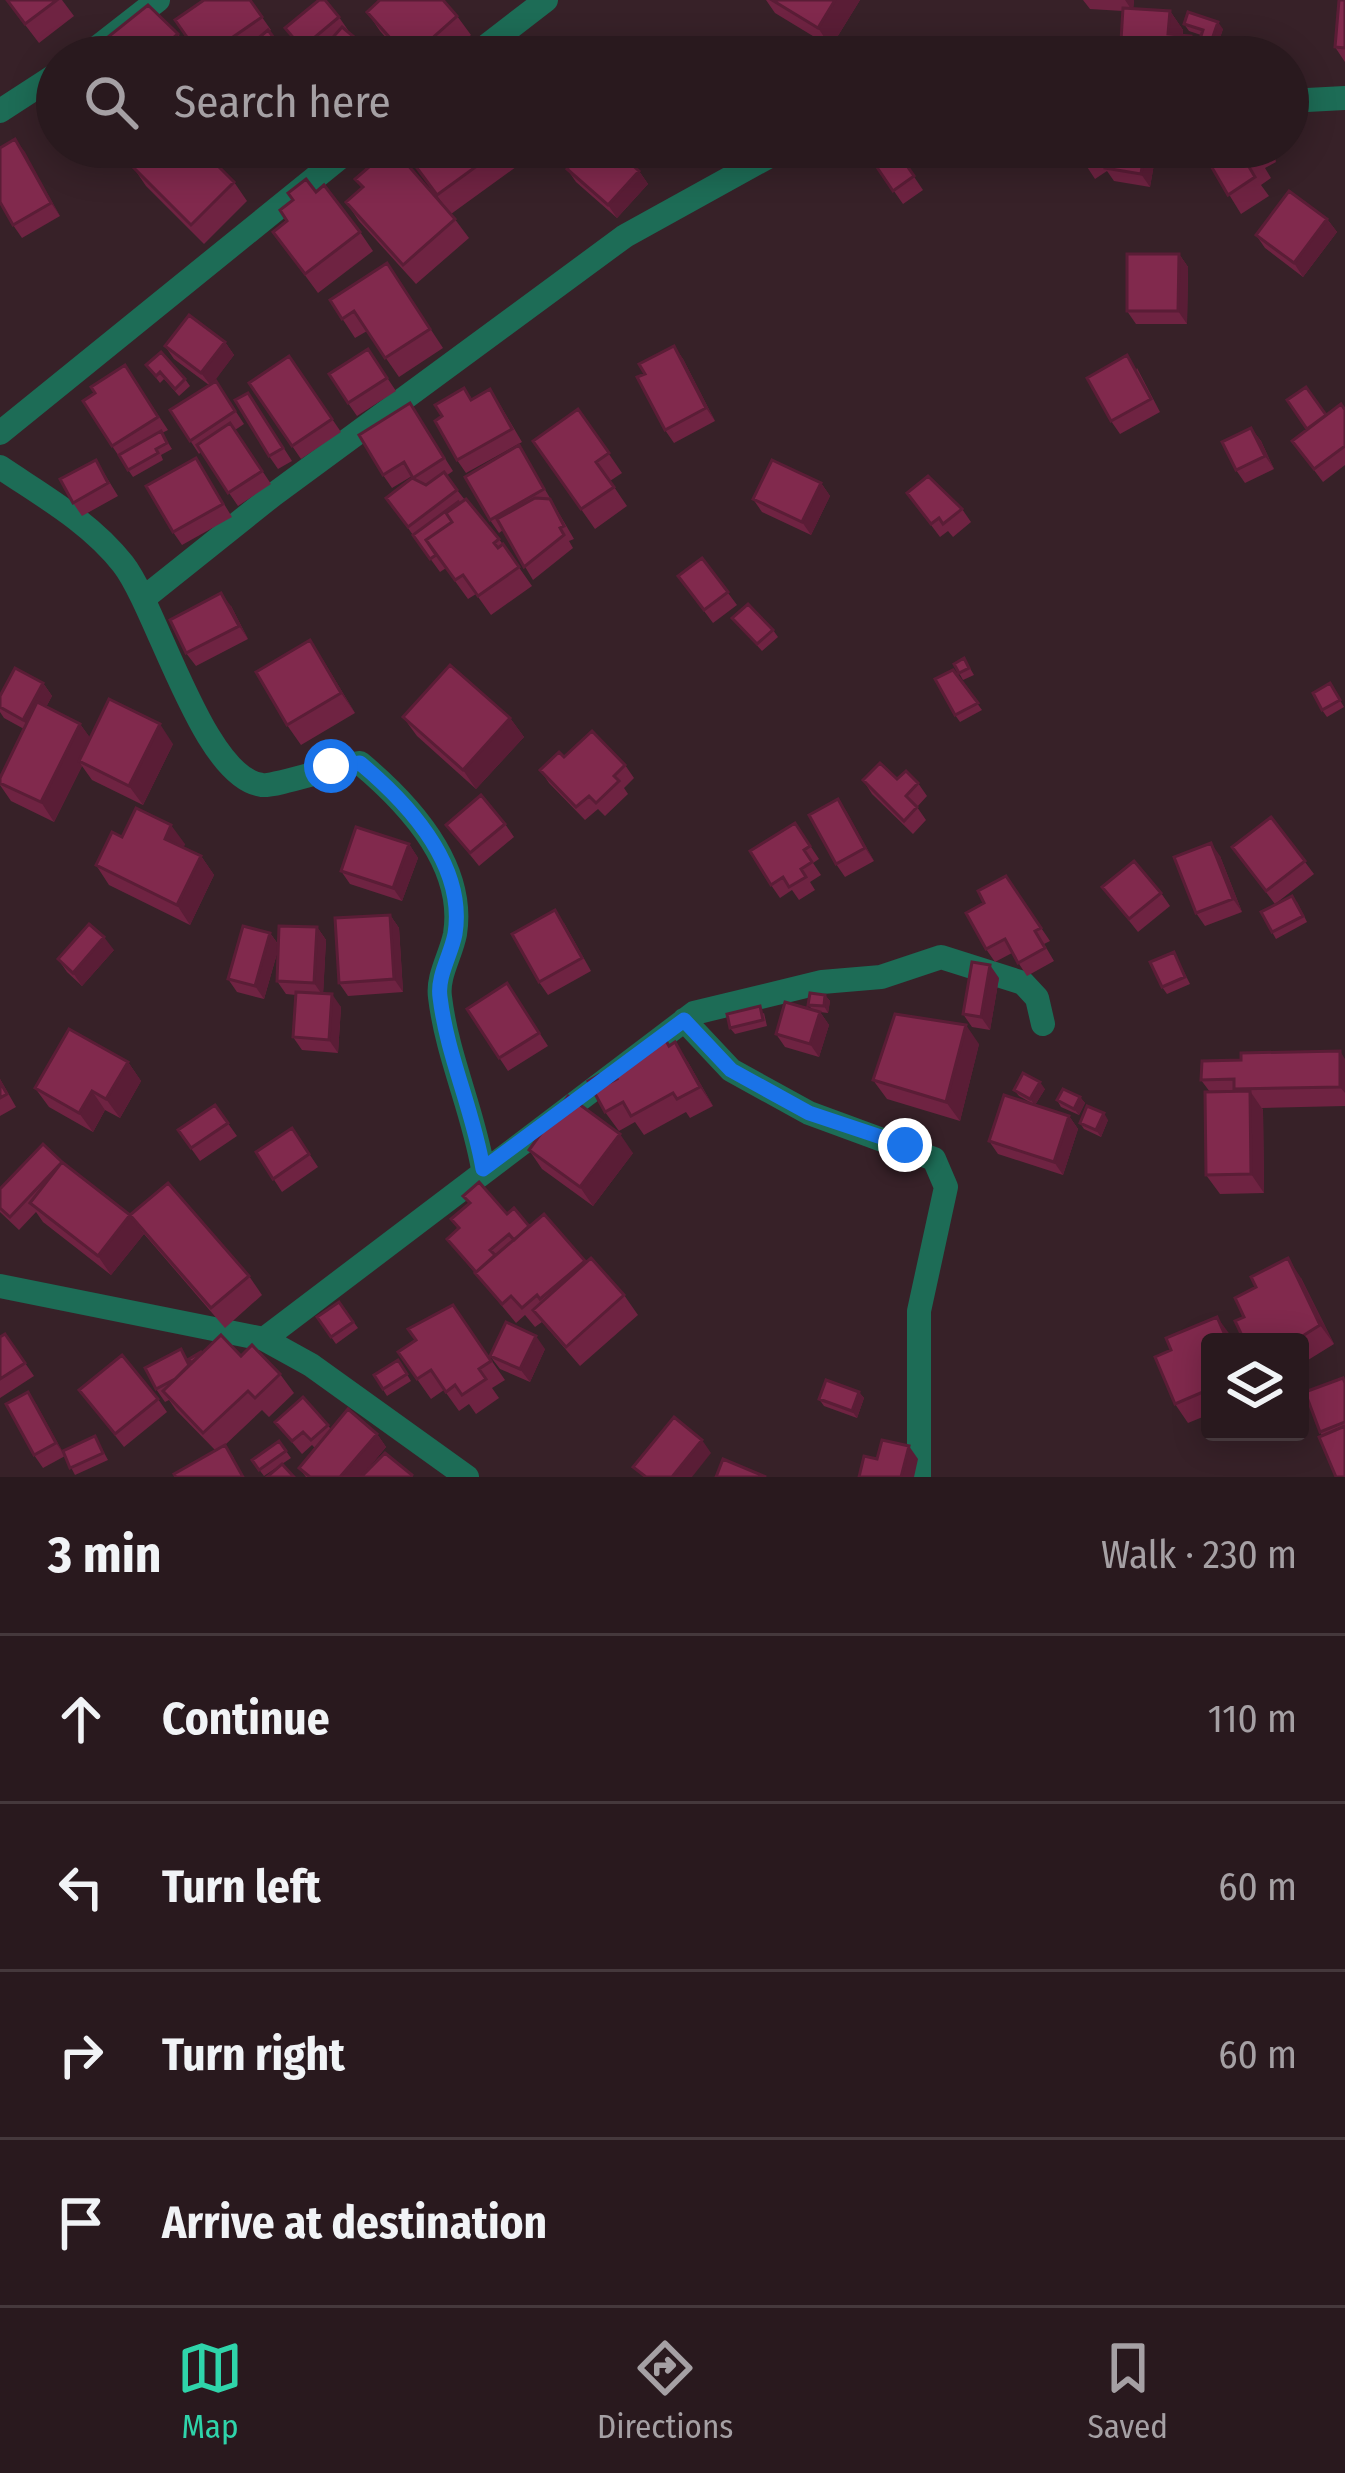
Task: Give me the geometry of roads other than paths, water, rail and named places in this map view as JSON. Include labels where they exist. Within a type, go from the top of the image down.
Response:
[{"type":"street","points":[[112,36],[158,0]]},
{"type":"street","points":[[499,36],[546,0]]},
{"type":"street","points":[[0,111],[36,88]]},
{"type":"street","points":[[1309,100],[1345,98]]},
{"type":"street","points":[[0,433],[327,168]]},
{"type":"street","points":[[143,598],[273,495],[625,236],[748,168]]},
{"type":"street","points":[[0,467],[77,518],[122,563],[143,598],[182,687],[243,778],[266,786],[360,763],[403,798],[427,831],[456,895],[455,934],[438,990],[447,1040],[472,1108],[483,1169]]},
{"type":"street","points":[[264,1339],[694,1013],[822,982],[881,977],[941,957],[1023,983],[1037,998],[1043,1024]]},
{"type":"street","points":[[684,1020],[731,1070],[809,1113],[934,1159],[946,1187],[919,1311],[920,1477]]},
{"type":"street","points":[[0,1286],[264,1339],[311,1365],[467,1477]]}]
